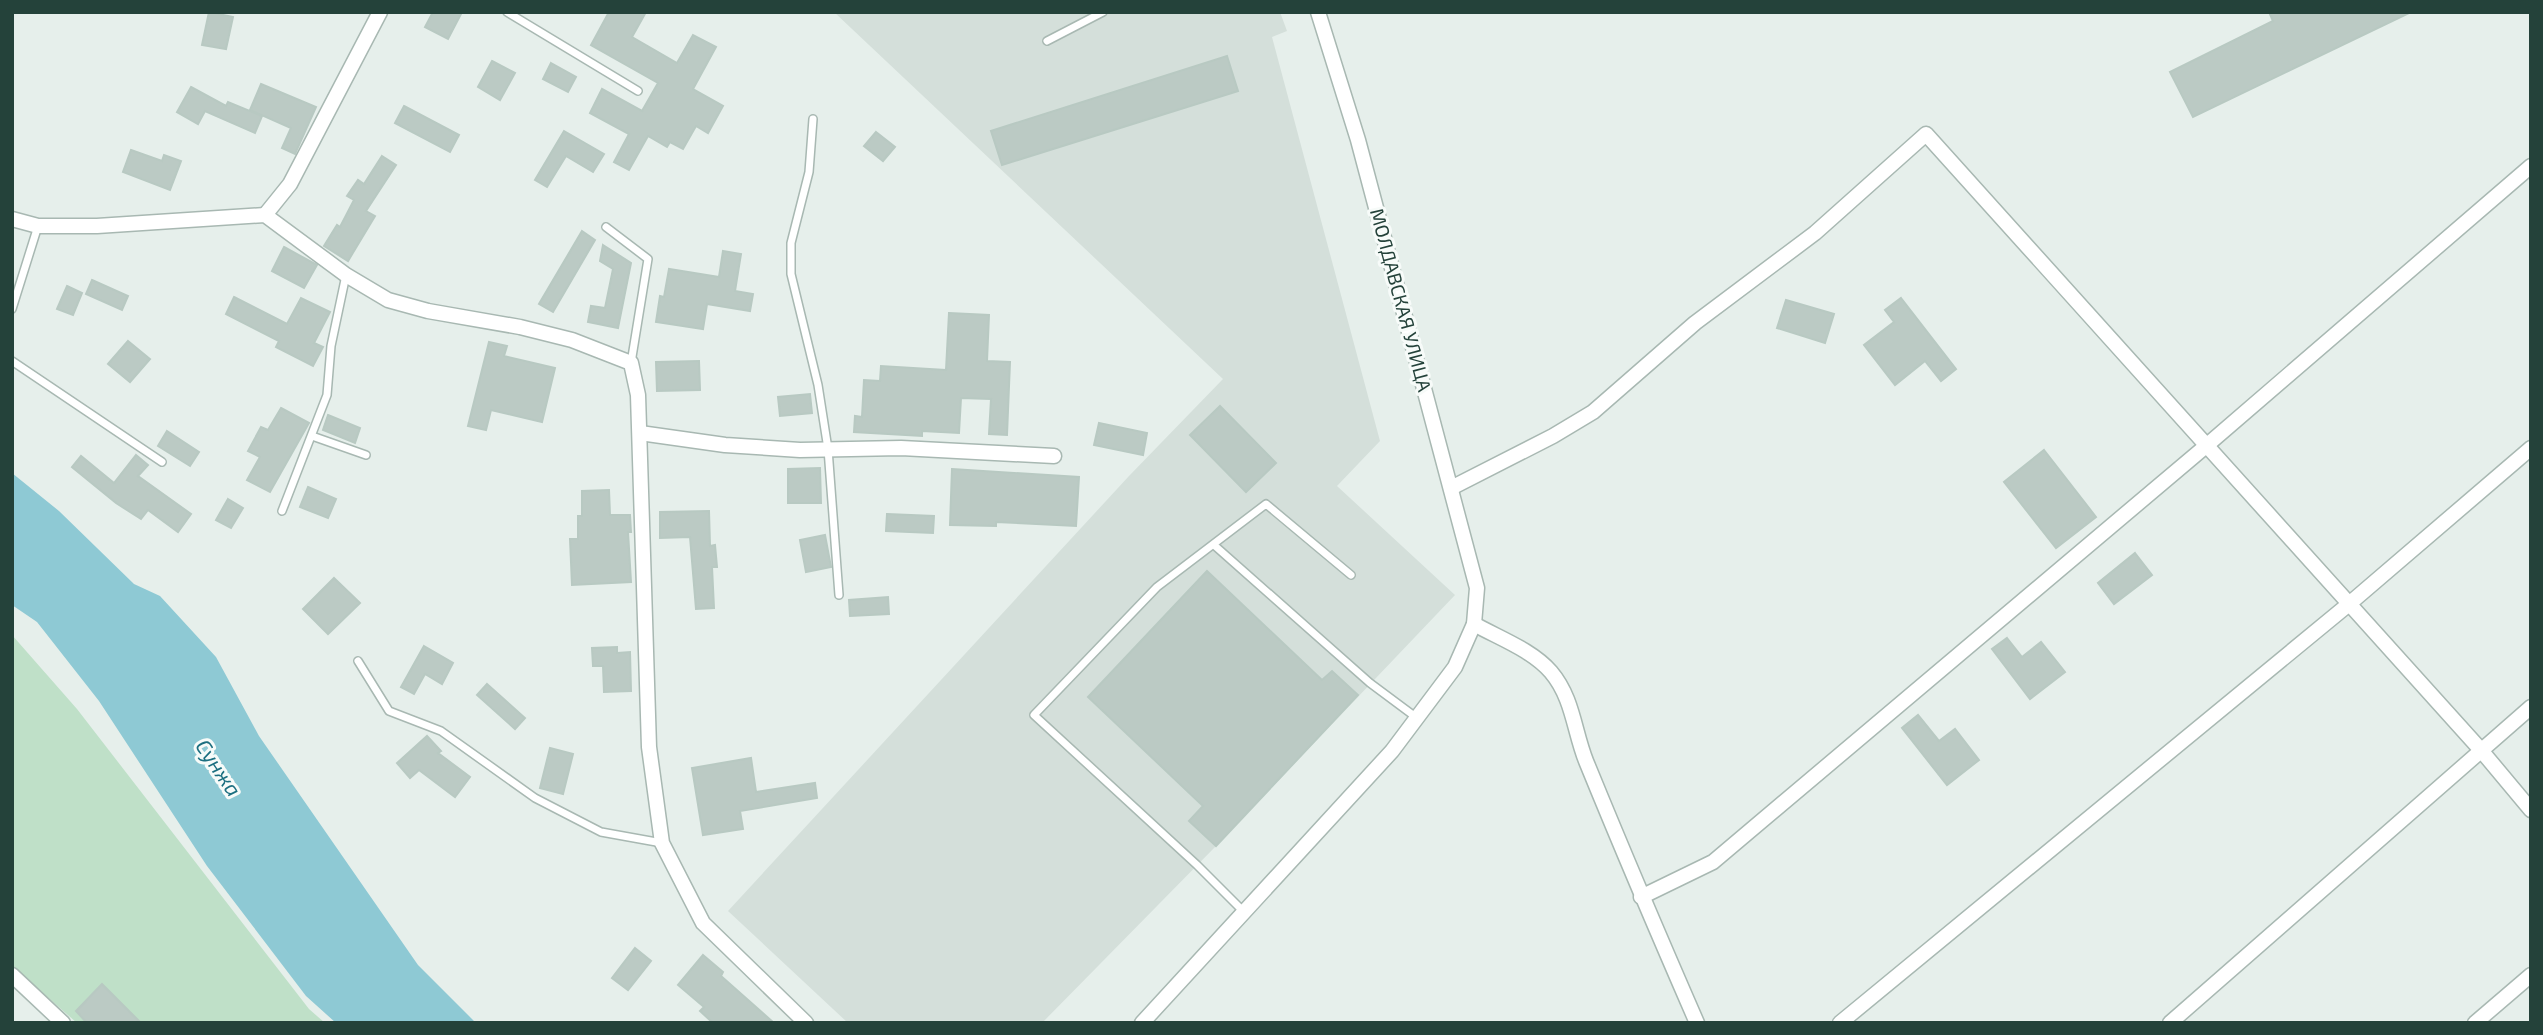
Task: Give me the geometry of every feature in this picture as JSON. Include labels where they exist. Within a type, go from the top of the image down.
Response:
[{"type":"street","points":[[265,215],[290,184],[380,12]]},
{"type":"street","name":"МОЛДАВСКАЯ УЛИЦА","points":[[1142,1023],[1392,751],[1455,667],[1474,624],[1477,589],[1358,141],[1318,12]]},
{"type":"street","points":[[1451,488],[1553,436],[1593,412],[1695,323],[1815,233],[1926,134],[2531,810]]},
{"type":"street","points":[[1642,897],[1713,862],[2206,446],[2531,166]]},
{"type":"street","points":[[12,219],[38,226],[97,226],[265,215],[346,275],[388,300],[428,311],[520,327],[572,340],[631,363],[638,395],[640,433],[649,747],[662,843],[703,923],[806,1023]]},
{"type":"street","points":[[640,433],[725,445],[800,450],[901,447],[1054,456]]},
{"type":"street","points":[[1840,1023],[2349,604],[2531,448]]},
{"type":"street","points":[[1474,624],[1531,655],[1551,672],[1569,701],[1583,753],[1697,1023]]},
{"type":"street","points":[[2170,1023],[2531,707]]},
{"type":"street","points":[[12,975],[63,1023]]},
{"type":"street","points":[[2475,1023],[2531,975]]},
{"type":"lane","points":[[507,12],[638,91]]},
{"type":"lane","points":[[1047,41],[1103,12]]},
{"type":"lane","points":[[813,120],[809,172],[791,243],[791,274],[818,385],[828,449],[839,595]]},
{"type":"lane","points":[[12,309],[38,226]]},
{"type":"lane","points":[[606,227],[648,258],[631,363]]},
{"type":"lane","points":[[282,511],[327,395],[331,346],[346,275]]},
{"type":"lane","points":[[12,361],[162,462]]},
{"type":"lane","points":[[312,436],[366,456]]},
{"type":"lane","points":[[1244,912],[1197,865],[1034,715],[1157,587],[1266,504],[1351,575]]},
{"type":"lane","points":[[1214,545],[1370,683],[1418,718]]},
{"type":"lane","points":[[358,661],[389,711],[441,731],[535,799],[601,832],[662,843]]},
{"type":"shaded area","points":[[834,12],[1280,12],[1287,31],[1272,37],[1380,441],[1337,486],[1455,595],[1216,846],[1042,1023],[848,1023],[728,911],[1129,476],[1223,379]]},
{"type":"green space","points":[[12,635],[77,709],[309,1009],[325,1023],[77,1023],[12,966]]},
{"type":"water","name":"Сунжа","points":[[12,473],[59,511],[134,584],[160,596],[216,657],[259,736],[418,965],[476,1023],[336,1023],[306,996],[207,866],[99,701],[37,622],[12,605]]},
{"type":"building","points":[[209,12],[233,17],[226,49],[202,45]]},
{"type":"building","points":[[433,12],[462,12],[448,39],[425,27]]},
{"type":"building","points":[[609,12],[646,12],[632,37],[677,63],[693,35],[716,47],[693,89],[723,106],[708,133],[696,126],[683,149],[670,142],[667,147],[648,136],[629,170],[614,162],[629,134],[590,113],[602,89],[642,111],[658,83],[591,45]]},
{"type":"building","points":[[2269,12],[2411,12],[2193,117],[2170,72],[2273,21]]},
{"type":"building","points":[[1227,56],[1238,91],[1002,165],[991,131]]},
{"type":"building","points":[[492,61],[515,73],[500,100],[478,87]]},
{"type":"building","points":[[551,63],[576,77],[568,92],[543,79]]},
{"type":"building","points":[[261,84],[316,107],[295,154],[282,148],[291,128],[250,110]]},
{"type":"building","points":[[191,87],[226,106],[228,102],[262,116],[255,133],[205,111],[198,124],[177,112]]},
{"type":"building","points":[[404,106],[459,135],[450,152],[395,123]]},
{"type":"building","points":[[564,131],[604,154],[593,172],[566,156],[547,187],[535,180]]},
{"type":"building","points":[[876,132],[895,147],[883,161],[864,146]]},
{"type":"building","points":[[131,150],[162,161],[164,155],[181,161],[170,190],[123,172]]},
{"type":"building","points":[[382,156],[396,165],[366,211],[375,216],[348,261],[324,246],[337,225],[340,227],[354,200],[347,196],[358,180],[364,184]]},
{"type":"building","points":[[582,231],[595,240],[553,312],[539,304]]},
{"type":"building","points":[[603,245],[631,263],[618,328],[588,322],[591,306],[605,308],[613,269],[600,261]]},
{"type":"building","points":[[284,247],[317,265],[304,288],[272,271]]},
{"type":"building","points":[[723,251],[741,254],[735,291],[753,294],[750,311],[707,304],[703,329],[656,322],[660,296],[664,297],[669,269],[719,277]]},
{"type":"building","points":[[92,280],[128,296],[122,310],[86,294]]},
{"type":"building","points":[[67,286],[82,293],[73,315],[57,309]]},
{"type":"building","points":[[234,297],[287,324],[301,298],[330,312],[314,343],[323,347],[313,366],[276,347],[279,341],[226,314]]},
{"type":"building","points":[[1901,298],[1956,369],[1941,381],[1925,361],[1895,385],[1864,345],[1894,322],[1885,310]]},
{"type":"building","points":[[1786,300],[1834,314],[1825,343],[1777,328]]},
{"type":"building","points":[[949,313],[989,315],[987,361],[1010,362],[1007,435],[989,434],[991,399],[961,398],[959,433],[922,431],[922,436],[854,432],[855,416],[862,417],[864,380],[880,381],[881,366],[946,370]]},
{"type":"building","points":[[128,341],[150,359],[130,382],[108,364]]},
{"type":"building","points":[[489,342],[507,346],[504,356],[555,368],[542,422],[491,410],[486,430],[468,426]]},
{"type":"building","points":[[699,361],[700,390],[657,391],[656,362]]},
{"type":"building","points":[[810,394],[812,413],[780,416],[778,397]]},
{"type":"building","points":[[1220,406],[1276,463],[1246,492],[1190,435]]},
{"type":"building","points":[[281,408],[309,423],[270,492],[247,480],[260,457],[248,451],[261,427],[268,430]]},
{"type":"building","points":[[328,415],[360,428],[355,443],[323,430]]},
{"type":"building","points":[[1099,423],[1147,433],[1143,455],[1094,445]]},
{"type":"building","points":[[167,431],[199,452],[190,466],[158,446]]},
{"type":"building","points":[[2044,450],[2096,517],[2056,548],[2004,482]]},
{"type":"building","points":[[136,455],[148,465],[138,476],[191,514],[178,532],[148,510],[141,519],[116,503],[72,467],[81,456],[114,483]]},
{"type":"building","points":[[820,468],[821,503],[788,503],[788,469]]},
{"type":"building","points":[[952,469],[1079,477],[1076,526],[996,522],[996,526],[950,525]]},
{"type":"building","points":[[308,487],[336,499],[328,518],[300,507]]},
{"type":"building","points":[[609,490],[610,515],[630,515],[631,532],[628,532],[631,582],[572,585],[570,539],[578,539],[582,491]]},
{"type":"building","points":[[228,499],[243,508],[231,528],[216,520]]},
{"type":"building","points":[[709,511],[710,546],[715,545],[717,567],[712,567],[714,608],[696,609],[690,537],[660,538],[660,512]]},
{"type":"building","points":[[887,514],[934,516],[933,533],[886,531]]},
{"type":"building","points":[[825,535],[831,567],[806,572],[800,540]]},
{"type":"building","points":[[2135,553],[2152,575],[2114,604],[2098,583]]},
{"type":"building","points":[[1207,571],[1322,680],[1332,671],[1358,695],[1216,846],[1189,821],[1203,806],[1088,697]]},
{"type":"building","points":[[334,578],[360,603],[328,634],[303,609]]},
{"type":"building","points":[[888,597],[889,614],[850,616],[849,600]]},
{"type":"building","points":[[2007,638],[2022,657],[2041,642],[2065,672],[2030,699],[1992,649]]},
{"type":"building","points":[[424,646],[453,663],[442,684],[425,674],[414,694],[401,687]]},
{"type":"building","points":[[617,647],[617,653],[630,652],[631,691],[604,692],[603,666],[593,666],[592,648]]},
{"type":"building","points":[[487,684],[525,718],[515,729],[477,695]]},
{"type":"building","points":[[1918,715],[1939,741],[1955,729],[1979,760],[1947,785],[1902,728]]},
{"type":"building","points":[[427,736],[441,751],[438,753],[470,777],[455,797],[419,770],[410,778],[397,763]]},
{"type":"building","points":[[550,748],[573,754],[563,794],[540,788]]},
{"type":"building","points":[[751,758],[756,792],[815,783],[817,798],[740,811],[743,829],[703,835],[692,768]]},
{"type":"building","points":[[635,948],[651,961],[628,990],[612,978]]},
{"type":"building","points":[[703,955],[723,972],[721,976],[774,1023],[713,1023],[700,1011],[704,1007],[678,985]]},
{"type":"building","points":[[102,984],[141,1023],[87,1023],[76,1011]]}]
